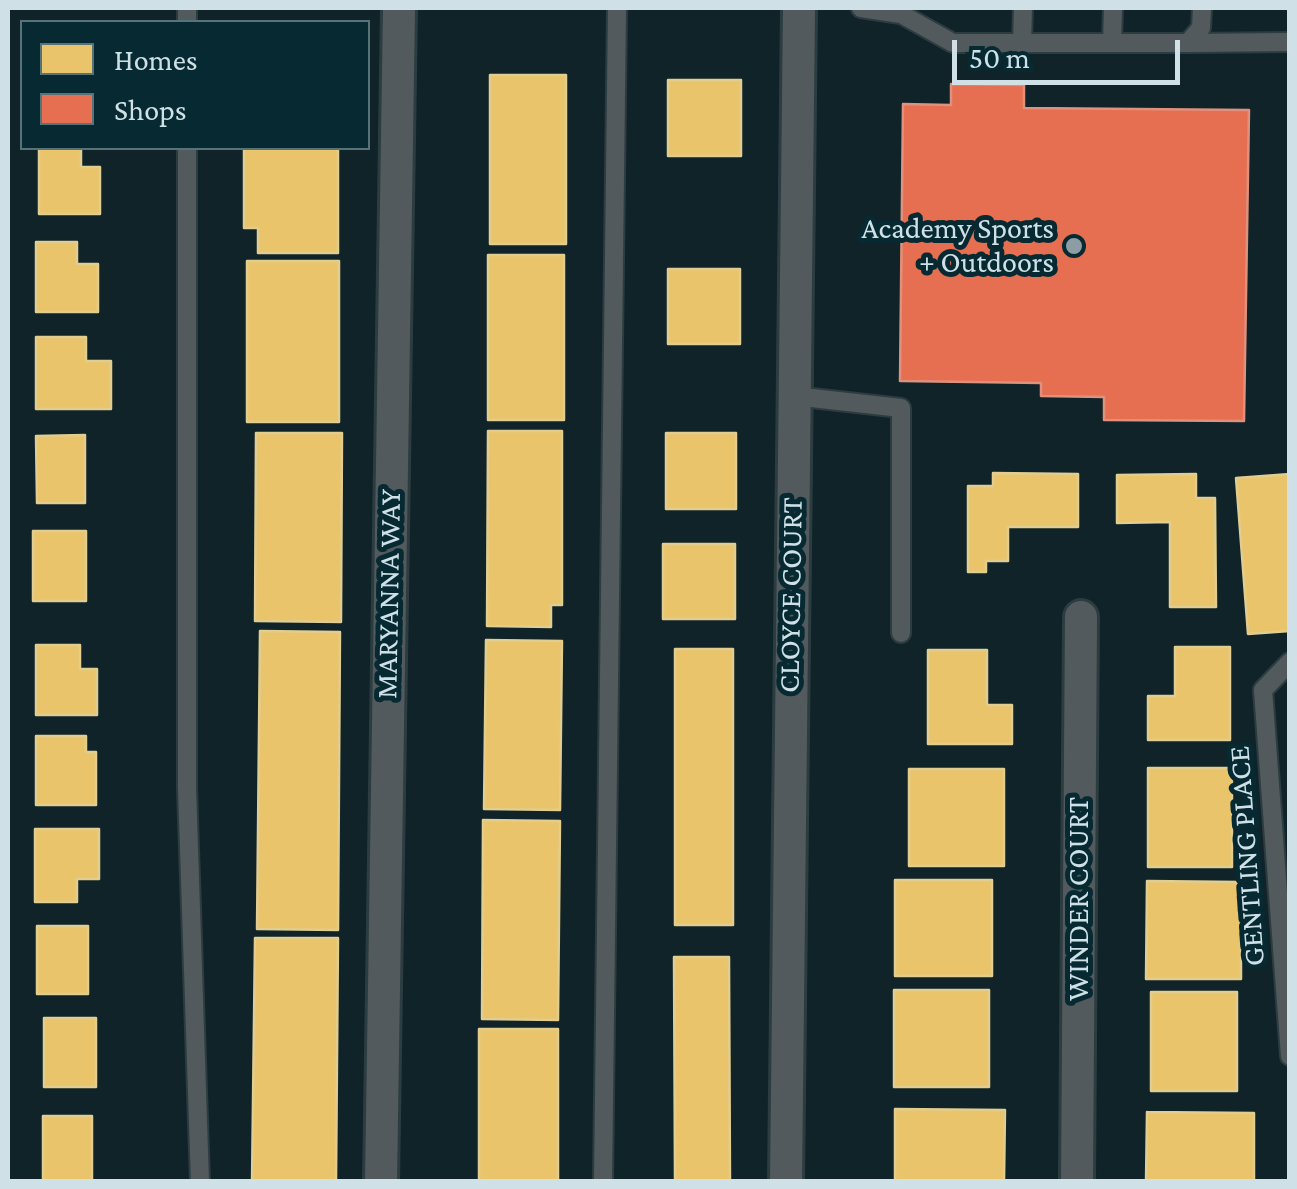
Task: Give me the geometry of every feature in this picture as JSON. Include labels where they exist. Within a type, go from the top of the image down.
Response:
[{"type":"street","name":"MARYANNA WAY","points":[[381,1182],[399,8]]},
{"type":"street","name":"CLOYCE COURT","points":[[786,1182],[798,8]]},
{"type":"street","name":"WINDER COURT","points":[[1078,1182],[1081,618]]},
{"type":"lane","points":[[602,1182],[616,8]]},
{"type":"lane","points":[[861,8],[901,14],[953,43],[1290,42]]},
{"type":"lane","points":[[925,8],[925,27]]},
{"type":"lane","points":[[1022,8],[1022,43]]},
{"type":"lane","points":[[1112,43],[1113,8]]},
{"type":"lane","points":[[1188,43],[1201,28],[1202,8]]},
{"type":"lane","points":[[187,150],[186,768],[200,1182]]},
{"type":"lane","points":[[794,396],[901,408],[901,632]]},
{"type":"lane","name":"GENTLING PLACE","points":[[1290,662],[1263,690],[1290,1056]]},
{"type":"building: Homes","points":[[490,75],[566,75],[566,244],[490,244]]},
{"type":"building: Homes","points":[[668,80],[741,80],[741,156],[668,156]]},
{"type":"building: Homes","points":[[39,150],[81,150],[81,167],[100,167],[100,214],[39,214]]},
{"type":"building: Homes","points":[[244,150],[338,150],[338,253],[258,253],[258,228],[244,228]]},
{"type":"building: Homes","points":[[36,242],[77,242],[77,264],[98,264],[98,312],[36,312]]},
{"type":"building: Homes","points":[[488,255],[564,255],[564,420],[488,420]]},
{"type":"building: Homes","points":[[247,261],[339,261],[339,422],[247,422]]},
{"type":"building: Homes","points":[[668,269],[740,269],[740,344],[668,344]]},
{"type":"building: Homes","points":[[36,337],[86,337],[86,361],[111,361],[111,409],[36,409]]},
{"type":"building: Homes","points":[[488,431],[562,431],[562,605],[551,605],[551,627],[487,626]]},
{"type":"building: Homes","points":[[256,433],[342,433],[341,622],[255,621]]},
{"type":"building: Homes","points":[[666,433],[736,433],[736,509],[666,509]]},
{"type":"building: Homes","points":[[85,435],[85,503],[37,503],[36,436]]},
{"type":"building: Homes","points":[[993,473],[1078,474],[1078,527],[1008,527],[1008,561],[986,561],[986,572],[968,572],[968,486],[993,486]]},
{"type":"building: Homes","points":[[1196,474],[1196,498],[1215,498],[1216,607],[1170,607],[1170,522],[1117,523],[1117,475]]},
{"type":"building: Homes","points":[[1290,474],[1290,631],[1248,634],[1236,478]]},
{"type":"building: Homes","points":[[33,531],[86,531],[86,601],[33,601]]},
{"type":"building: Homes","points":[[663,544],[735,544],[735,619],[663,619]]},
{"type":"building: Homes","points":[[260,631],[340,632],[338,930],[257,929]]},
{"type":"building: Homes","points":[[486,640],[562,641],[560,810],[484,809]]},
{"type":"building: Homes","points":[[36,645],[80,645],[80,669],[97,669],[97,715],[36,715]]},
{"type":"building: Homes","points":[[1175,647],[1230,647],[1230,740],[1148,740],[1148,696],[1175,696]]},
{"type":"building: Homes","points":[[675,649],[733,649],[733,925],[675,925]]},
{"type":"building: Homes","points":[[928,650],[987,650],[987,705],[1012,705],[1012,744],[928,744]]},
{"type":"building: Homes","points":[[36,736],[86,736],[86,752],[96,752],[96,805],[36,805]]},
{"type":"building: Homes","points":[[1148,768],[1232,768],[1232,867],[1148,867]]},
{"type":"building: Homes","points":[[909,769],[1004,769],[1004,866],[909,866]]},
{"type":"building: Homes","points":[[483,820],[560,821],[558,1020],[482,1019]]},
{"type":"building: Homes","points":[[35,829],[99,829],[99,879],[77,879],[77,902],[35,902]]},
{"type":"building: Homes","points":[[895,880],[992,880],[992,976],[895,976]]},
{"type":"building: Homes","points":[[1147,881],[1241,882],[1241,979],[1146,979]]},
{"type":"building: Homes","points":[[37,926],[88,926],[88,994],[37,994]]},
{"type":"building: Homes","points":[[255,938],[338,938],[336,1182],[252,1182]]},
{"type":"building: Homes","points":[[674,957],[729,957],[730,1182],[675,1182]]},
{"type":"building: Homes","points":[[894,990],[989,990],[989,1087],[894,1087]]},
{"type":"building: Homes","points":[[1151,992],[1237,992],[1237,1091],[1151,1091]]},
{"type":"building: Homes","points":[[44,1018],[96,1018],[96,1087],[44,1087]]},
{"type":"building: Homes","points":[[479,1029],[558,1029],[558,1182],[479,1182]]},
{"type":"building: Homes","points":[[895,1109],[1005,1110],[1004,1182],[895,1182]]},
{"type":"building: Homes","points":[[1147,1112],[1254,1113],[1254,1182],[1146,1182]]},
{"type":"building: Homes","points":[[43,1116],[92,1116],[92,1182],[43,1182]]},
{"type":"building: Shops","name":"Academy Sports + Outdoors","points":[[951,84],[1024,85],[1024,108],[1249,110],[1244,421],[1104,420],[1104,397],[1041,396],[1041,383],[900,381],[903,104],[951,105]]},
{"type":"place","name":"Academy Sports + Outdoors","points":[[1074,246]]}]
